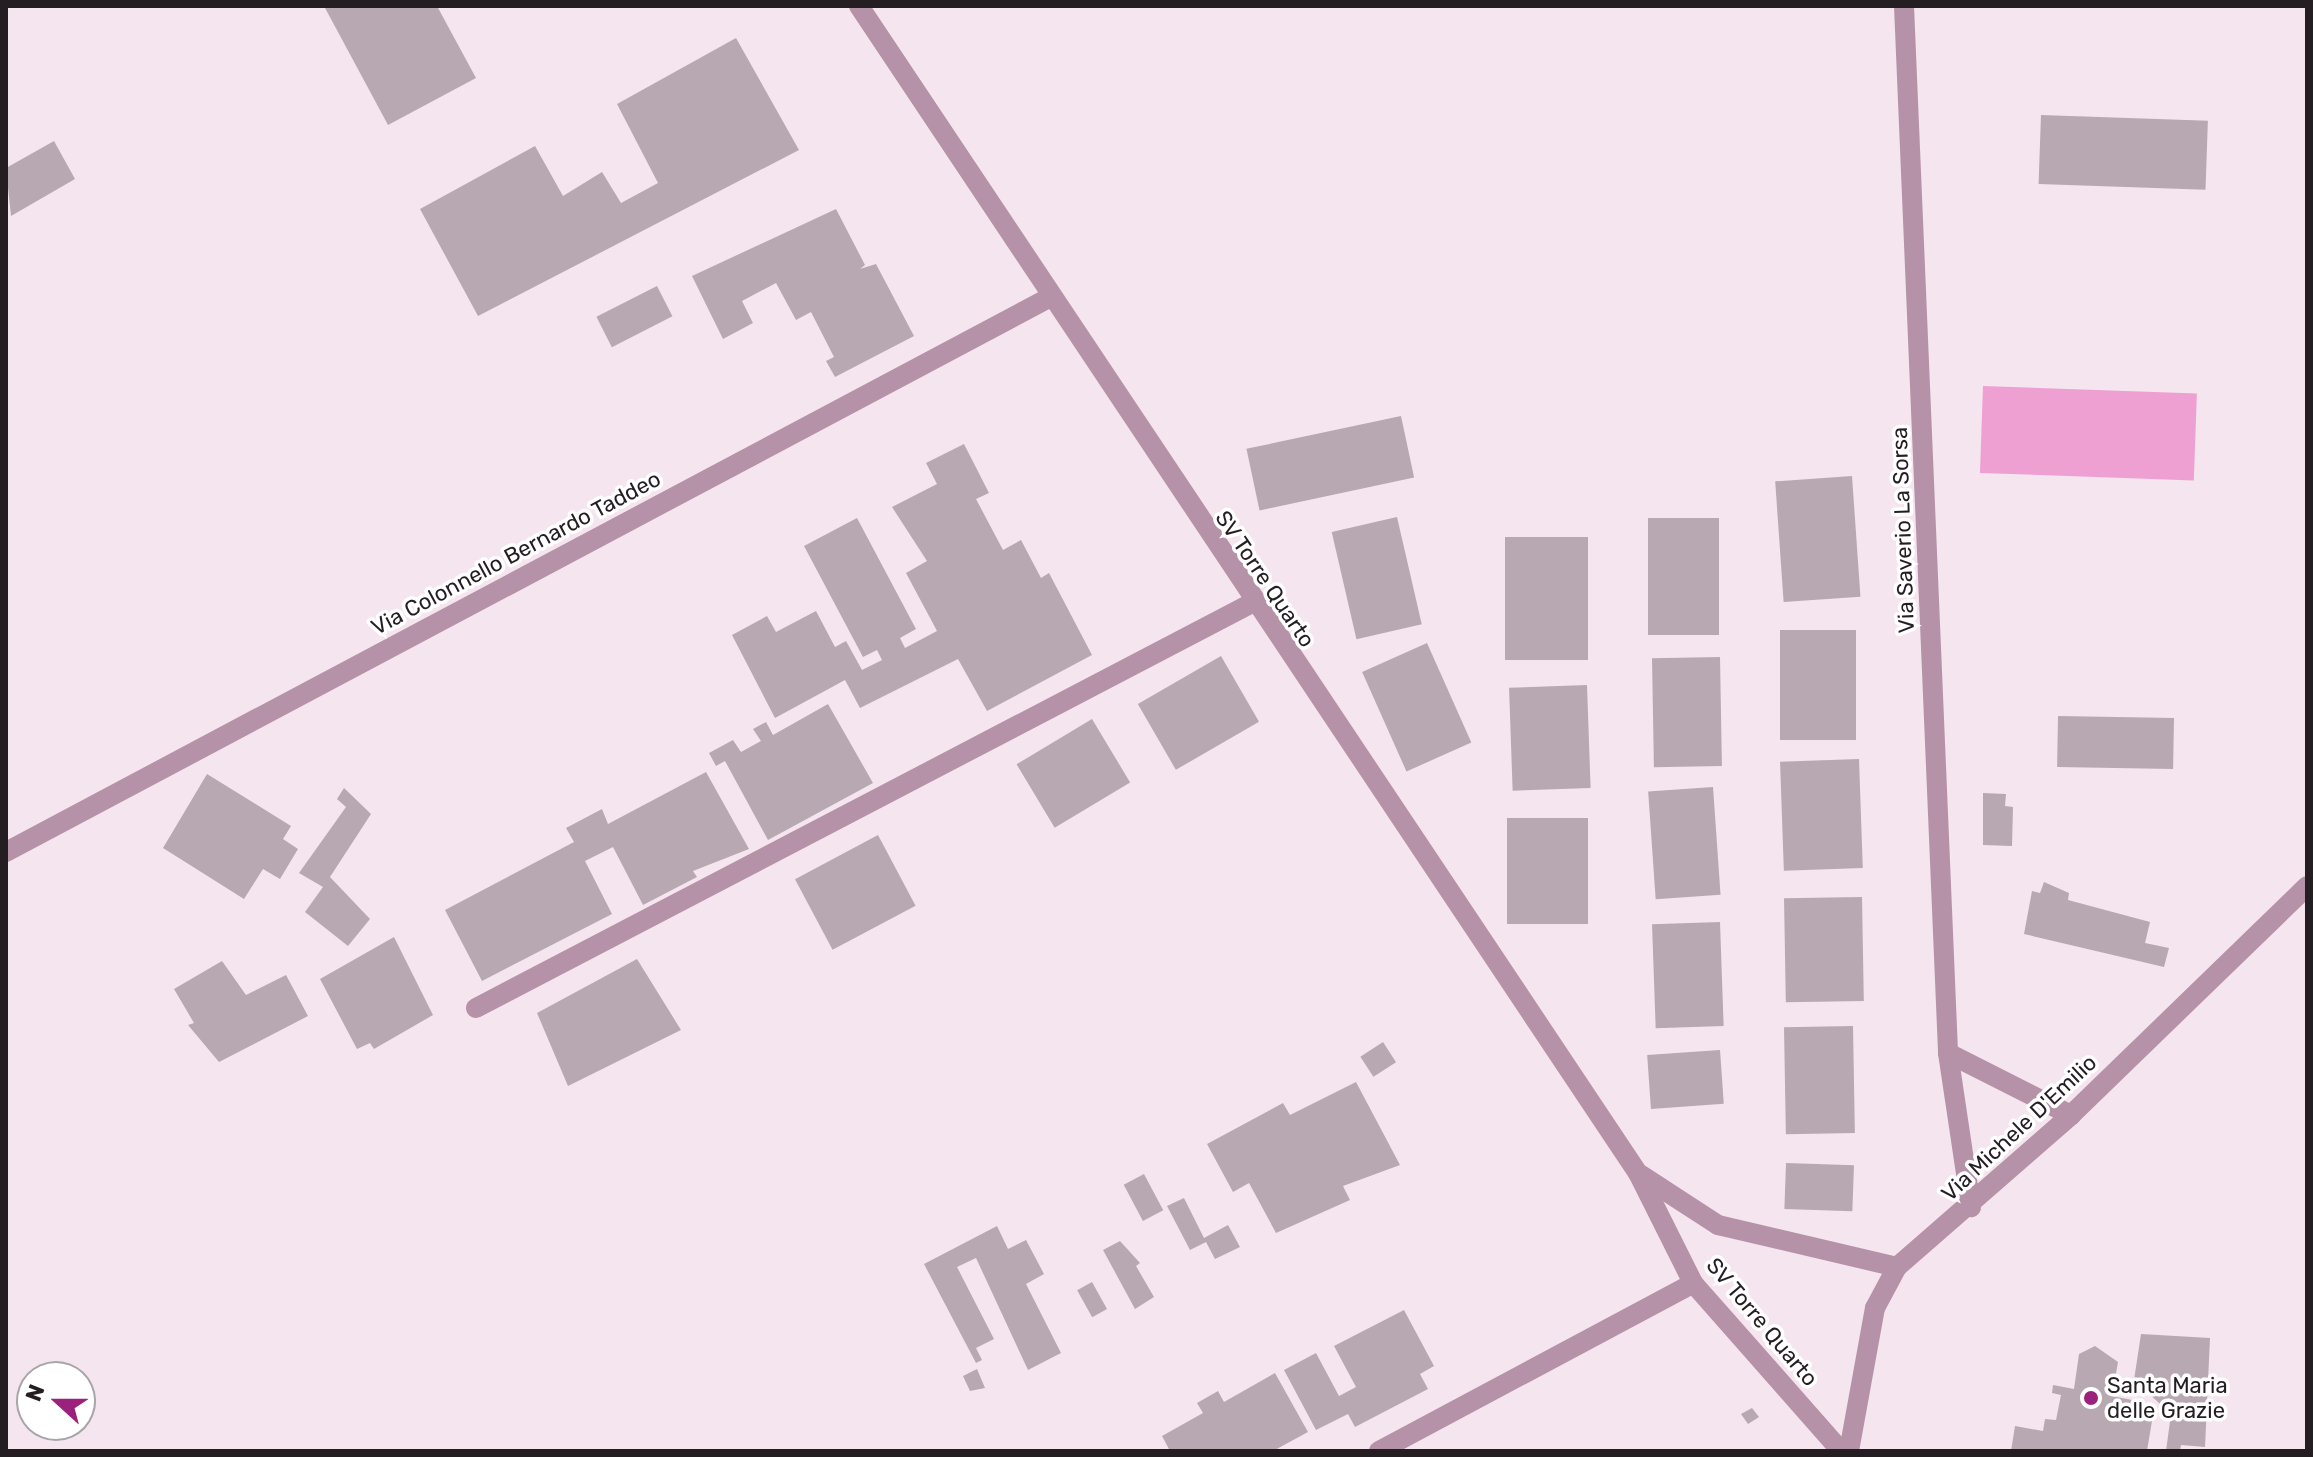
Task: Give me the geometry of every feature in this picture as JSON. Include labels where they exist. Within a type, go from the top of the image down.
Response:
[{"type":"street","name":"SV Torre Quarto","points":[[859,6],[1252,603],[1638,1173],[1693,1283],[1841,1451]]},
{"type":"street","name":"Via Saverio La Sorsa","points":[[1904,6],[1948,1053],[1971,1207]]},
{"type":"street","name":"Via Colonnello Bernardo Taddeo","points":[[6,852],[1049,298]]},
{"type":"street","points":[[476,1008],[1252,603]]},
{"type":"street","name":"Via Michele D'Emilio","points":[[1849,1451],[1875,1308],[1897,1267],[1971,1207],[2071,1115],[2307,886]]},
{"type":"street","points":[[1948,1053],[2071,1115]]},
{"type":"street","name":"SV Torre Quarto","points":[[1638,1173],[1718,1225],[1897,1267]]},
{"type":"street","points":[[1379,1451],[1693,1283]]},
{"type":"shaded area","points":[[1983,386],[2197,393],[2194,480],[1980,473]]},
{"type":"building","points":[[324,6],[437,6],[476,78],[388,125]]},
{"type":"building","points":[[736,38],[799,150],[478,316],[420,209],[535,146],[563,196],[602,172],[621,203],[658,183],[617,104]]},
{"type":"building","points":[[2041,115],[2208,121],[2205,190],[2039,184]]},
{"type":"building","points":[[54,141],[75,179],[11,216],[6,168]]},
{"type":"building","points":[[836,209],[865,265],[860,269],[876,264],[914,336],[835,377],[826,361],[834,357],[811,312],[796,320],[776,283],[742,301],[753,323],[723,339],[692,276]]},
{"type":"building","points":[[657,286],[672,316],[612,347],[596,317]]},
{"type":"building","points":[[1401,416],[1414,478],[1260,510],[1246,449]]},
{"type":"building","points":[[964,444],[989,493],[976,499],[1003,550],[1021,540],[1041,578],[1049,573],[1092,655],[987,711],[958,659],[860,708],[845,680],[775,718],[732,635],[767,616],[776,632],[816,611],[835,647],[846,641],[862,670],[882,660],[877,650],[863,657],[804,546],[857,518],[916,629],[900,638],[905,648],[937,631],[906,573],[927,561],[892,507],[937,484],[926,463]]},
{"type":"building","points":[[1852,476],[1860,597],[1784,602],[1775,481]]},
{"type":"building","points":[[1397,517],[1422,624],[1356,639],[1332,532]]},
{"type":"building","points":[[1648,518],[1719,518],[1719,635],[1648,635]]},
{"type":"building","points":[[1505,537],[1588,537],[1588,660],[1505,660]]},
{"type":"building","points":[[1780,630],[1856,630],[1856,740],[1780,740]]},
{"type":"building","points":[[1427,643],[1471,743],[1406,771],[1362,672]]},
{"type":"building","points":[[1221,656],[1259,722],[1176,770],[1138,704]]},
{"type":"building","points":[[1720,657],[1722,766],[1654,767],[1652,658]]},
{"type":"building","points":[[1587,685],[1591,788],[1513,791],[1509,688]]},
{"type":"building","points":[[828,704],[873,783],[768,840],[725,761],[716,766],[709,753],[733,740],[741,752],[761,741],[753,729],[766,722],[773,735]]},
{"type":"building","points":[[2058,716],[2174,718],[2173,769],[2057,767]]},
{"type":"building","points":[[1092,719],[1130,782],[1055,828],[1017,764]]},
{"type":"building","points":[[1859,759],[1863,868],[1784,871],[1780,762]]},
{"type":"building","points":[[706,772],[749,849],[693,871],[697,877],[643,905],[613,847],[585,861],[612,914],[482,981],[445,910],[574,842],[566,828],[602,809],[608,824]]},
{"type":"building","points":[[207,774],[291,826],[283,839],[298,849],[280,879],[263,869],[244,899],[163,848]]},
{"type":"building","points":[[1713,787],[1721,895],[1656,899],[1648,792]]},
{"type":"building","points":[[344,788],[371,814],[330,877],[370,919],[348,946],[305,912],[323,887],[299,873],[346,807],[337,799]]},
{"type":"building","points":[[1983,793],[2006,794],[2005,806],[2013,807],[2012,846],[1983,845]]},
{"type":"building","points":[[1507,818],[1588,818],[1588,924],[1507,924]]},
{"type":"building","points":[[878,835],[916,906],[833,950],[795,879]]},
{"type":"building","points":[[2044,882],[2069,893],[2068,900],[2150,922],[2145,943],[2169,948],[2164,967],[2024,934],[2032,891],[2040,893]]},
{"type":"building","points":[[1862,897],[1864,1001],[1786,1002],[1784,898]]},
{"type":"building","points":[[1720,922],[1724,1026],[1656,1028],[1652,924]]},
{"type":"building","points":[[394,937],[433,1015],[374,1049],[370,1043],[357,1049],[320,979]]},
{"type":"building","points":[[637,959],[681,1030],[568,1086],[537,1013]]},
{"type":"building","points":[[222,961],[246,995],[286,975],[308,1016],[219,1062],[188,1025],[194,1023],[174,989]]},
{"type":"building","points":[[1853,1026],[1855,1133],[1786,1134],[1784,1027]]},
{"type":"building","points":[[1383,1042],[1396,1062],[1373,1077],[1360,1057]]},
{"type":"building","points":[[1720,1050],[1724,1104],[1651,1109],[1647,1055]]},
{"type":"building","points":[[1356,1082],[1400,1165],[1343,1186],[1350,1200],[1276,1233],[1249,1183],[1233,1192],[1207,1144],[1283,1103],[1290,1115]]},
{"type":"building","points":[[1786,1163],[1854,1165],[1852,1211],[1784,1209]]},
{"type":"building","points":[[1144,1174],[1163,1210],[1143,1221],[1124,1185]]},
{"type":"building","points":[[1184,1198],[1204,1238],[1228,1225],[1240,1247],[1215,1259],[1206,1242],[1190,1250],[1167,1206]]},
{"type":"building","points":[[997,1226],[1008,1249],[1026,1240],[1044,1274],[1026,1284],[1061,1353],[1028,1370],[976,1258],[957,1267],[994,1339],[976,1348],[982,1360],[976,1363],[924,1264]]},
{"type":"building","points":[[1120,1241],[1140,1263],[1136,1266],[1154,1297],[1135,1309],[1103,1250]]},
{"type":"building","points":[[1092,1282],[1107,1309],[1092,1317],[1077,1290]]},
{"type":"building","points":[[1404,1310],[1434,1366],[1420,1374],[1428,1389],[1355,1427],[1348,1414],[1316,1430],[1284,1370],[1316,1353],[1339,1396],[1356,1387],[1334,1346]]},
{"type":"building","points":[[2141,1334],[2210,1338],[2205,1447],[2181,1445],[2180,1451],[2166,1451],[2171,1414],[2134,1380]]},
{"type":"building","name":"Santa Maria delle Grazie","points":[[2095,1346],[2118,1362],[2112,1396],[2132,1400],[2129,1417],[2152,1421],[2147,1451],[2011,1451],[2015,1426],[2043,1431],[2045,1419],[2056,1420],[2061,1395],[2052,1393],[2053,1385],[2074,1389],[2079,1354]]},
{"type":"building","points":[[977,1369],[985,1388],[970,1391],[963,1376]]},
{"type":"building","points":[[1275,1373],[1308,1432],[1273,1451],[1170,1451],[1162,1436],[1203,1413],[1197,1403],[1218,1391],[1224,1402]]},
{"type":"building","points":[[1752,1408],[1759,1417],[1748,1424],[1741,1414]]},
{"type":"place","name":"Santa Maria delle Grazie","points":[[2091,1398]]}]
